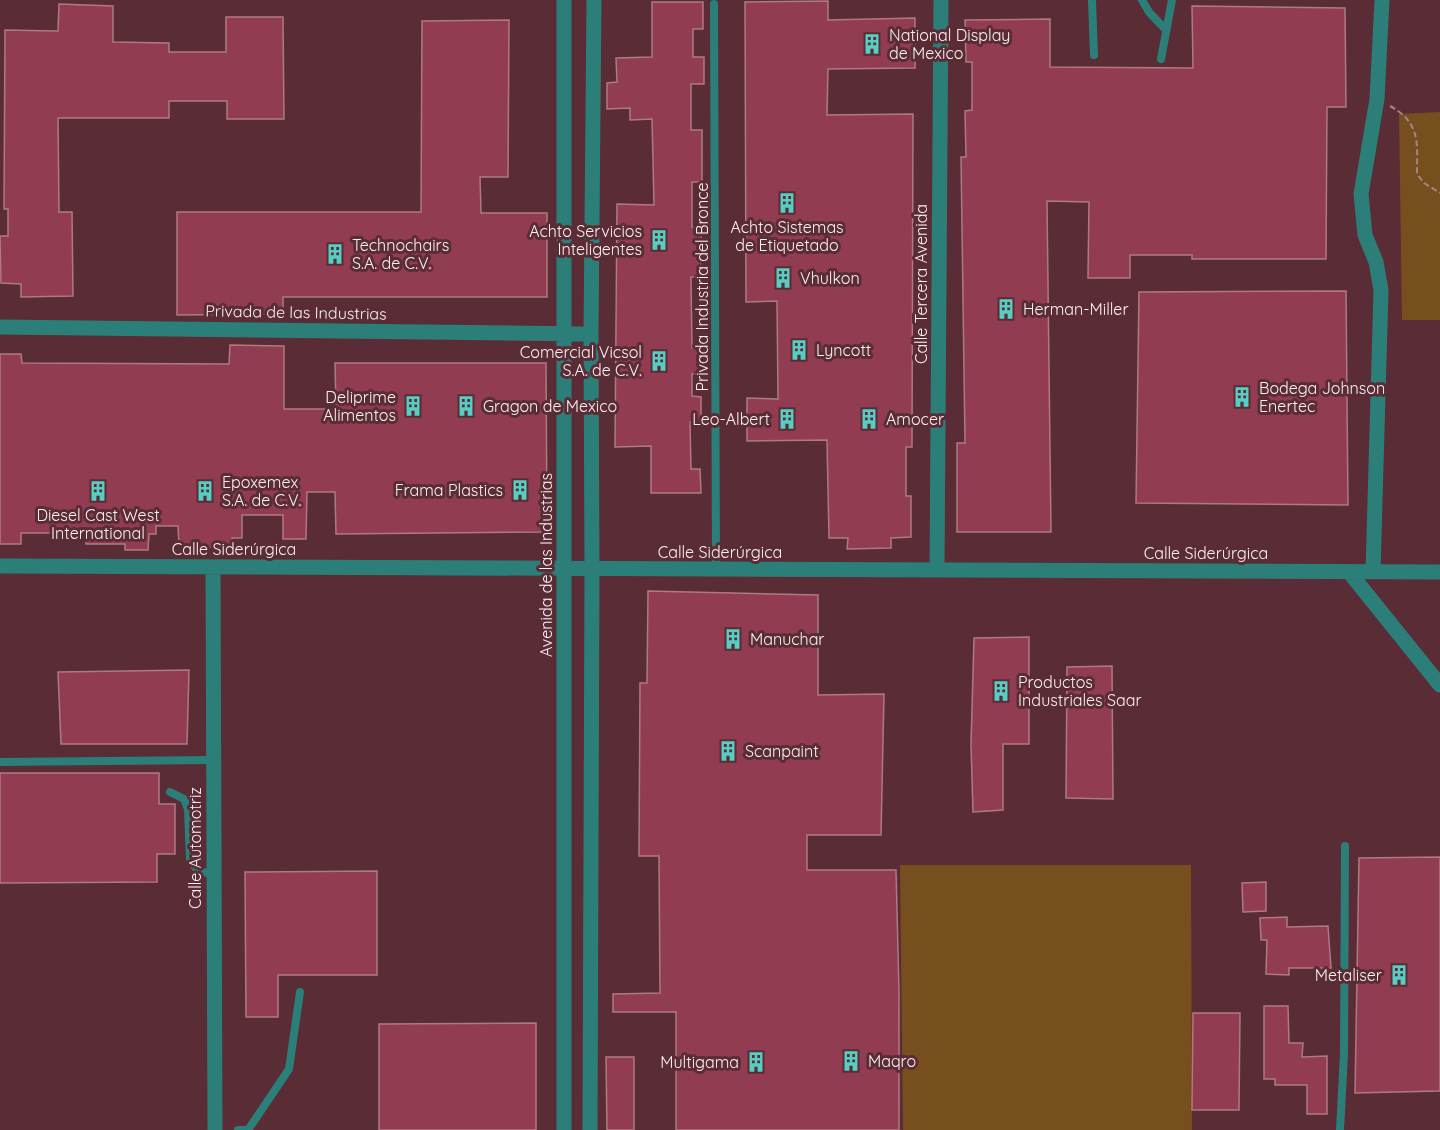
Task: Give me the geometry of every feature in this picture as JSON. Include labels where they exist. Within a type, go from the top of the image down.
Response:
[{"type":"street","name":"Avenida de las Industrias","points":[[564,0],[565,569],[562,1029],[564,1130]]},
{"type":"street","points":[[590,1130],[591,334],[594,0]]},
{"type":"street","name":"Calle Tercera Avenida","points":[[937,568],[941,0]]},
{"type":"street","points":[[1373,572],[1381,290],[1376,262],[1365,235],[1361,194],[1377,99],[1382,0]]},
{"type":"street","name":"Privada de las Industrias","points":[[0,327],[591,334]]},
{"type":"street","name":"Calle Siderúrgica","points":[[0,566],[592,570],[937,568],[1440,572]]},
{"type":"street","name":"Calle Automotriz","points":[[213,567],[215,1130]]},
{"type":"street","points":[[1349,572],[1440,685]]},
{"type":"street","points":[[562,1029],[589,1029]]},
{"type":"lane","points":[[1092,0],[1094,55]]},
{"type":"lane","points":[[1142,0],[1149,12],[1166,30]]},
{"type":"lane","points":[[1161,59],[1172,0]]},
{"type":"lane","name":"Privada Industria del Bronce","points":[[714,4],[716,570]]},
{"type":"lane","points":[[0,762],[213,760]]},
{"type":"lane","points":[[170,792],[184,799],[188,809],[190,859],[193,866],[198,872],[213,873]]},
{"type":"lane","points":[[1341,1130],[1346,846]]},
{"type":"lane","points":[[238,1130],[248,1130],[289,1069],[300,992]]},
{"type":"path","points":[[1377,99],[1401,112],[1411,122],[1416,139],[1417,174],[1424,183],[1440,193]]},
{"type":"shaded area","points":[[1440,112],[1440,320],[1402,320],[1399,114]]},
{"type":"shaded area","points":[[900,865],[1191,865],[1192,1130],[903,1130]]},
{"type":"building","points":[[828,1],[828,20],[915,18],[915,68],[828,69],[827,115],[913,114],[912,447],[906,447],[906,496],[911,496],[911,537],[891,538],[891,548],[847,549],[848,538],[829,538],[827,440],[747,441],[747,398],[778,399],[777,301],[746,302],[745,2]]},
{"type":"building","points":[[652,2],[703,2],[703,29],[693,29],[693,57],[704,57],[704,84],[691,84],[691,130],[702,130],[702,182],[692,182],[692,227],[701,228],[701,277],[691,277],[692,348],[702,348],[702,374],[692,374],[692,396],[701,397],[701,422],[690,422],[691,469],[700,469],[701,493],[651,493],[651,446],[615,447],[617,204],[654,205],[652,119],[630,120],[630,108],[607,109],[607,83],[617,82],[616,58],[652,57]]},
{"type":"building","points":[[59,4],[113,6],[113,42],[169,43],[169,52],[226,52],[226,17],[283,17],[284,119],[227,119],[227,101],[169,101],[169,118],[58,118],[59,212],[72,212],[73,296],[21,297],[21,284],[1,283],[0,236],[8,236],[8,209],[4,209],[5,30],[58,31]]},
{"type":"building","points":[[1192,6],[1345,8],[1346,107],[1327,107],[1326,259],[1192,259],[1192,255],[1130,255],[1130,278],[1088,278],[1089,202],[1047,201],[1051,532],[957,532],[957,443],[965,443],[961,157],[966,157],[965,111],[972,110],[972,62],[966,62],[965,20],[1050,19],[1050,67],[1193,68]]},
{"type":"building","points":[[509,20],[508,177],[480,177],[481,213],[547,213],[547,297],[283,297],[283,314],[177,315],[177,212],[421,212],[422,21]]},
{"type":"building","name":"Bodega Johnson Enertec","points":[[1346,291],[1348,505],[1136,503],[1139,292]]},
{"type":"building","points":[[230,345],[284,346],[284,409],[336,409],[335,363],[546,363],[547,532],[336,534],[335,492],[307,492],[306,539],[283,539],[283,515],[242,515],[242,538],[232,538],[233,548],[179,546],[178,526],[156,526],[156,534],[149,534],[148,550],[125,550],[125,544],[86,544],[86,533],[21,533],[21,544],[0,544],[0,354],[21,354],[22,363],[229,364]]},
{"type":"building","points":[[648,591],[818,595],[818,695],[884,694],[881,835],[807,835],[807,870],[896,870],[899,1130],[676,1130],[676,1012],[613,1012],[613,994],[660,993],[659,856],[639,856],[640,683],[647,683]]},
{"type":"building","name":"Productos Industriales Saar","points":[[1029,637],[1029,744],[1003,744],[1003,810],[973,812],[971,744],[974,638]]},
{"type":"building","points":[[1112,666],[1113,799],[1066,798],[1067,667]]},
{"type":"building","points":[[189,670],[187,744],[61,744],[58,672]]},
{"type":"building","points":[[0,773],[159,773],[159,804],[175,804],[175,854],[157,854],[157,882],[0,883]]},
{"type":"building","name":"Metaliser","points":[[1440,857],[1440,1091],[1355,1093],[1359,858]]},
{"type":"building","points":[[377,871],[377,975],[278,975],[278,1017],[246,1017],[245,872]]},
{"type":"building","points":[[1266,882],[1266,911],[1243,912],[1242,883]]},
{"type":"building","points":[[1287,917],[1287,927],[1328,926],[1331,968],[1289,968],[1289,975],[1266,974],[1267,940],[1261,940],[1260,918]]},
{"type":"building","points":[[1264,1006],[1288,1006],[1289,1043],[1303,1043],[1302,1057],[1327,1056],[1327,1114],[1307,1114],[1307,1085],[1275,1085],[1275,1079],[1264,1079]]},
{"type":"building","points":[[1193,1013],[1240,1013],[1239,1110],[1192,1110]]},
{"type":"building","points":[[536,1023],[536,1130],[379,1130],[379,1024]]},
{"type":"building","points":[[606,1057],[634,1057],[634,1130],[607,1130]]},
{"type":"place","name":"National Display de Mexico","points":[[872,44]]},
{"type":"place","name":"Achto Sistemas de Etiquetado","points":[[787,203]]},
{"type":"place","name":"Achto Servicios Inteligentes","points":[[659,240]]},
{"type":"place","name":"Technochairs S.A. de C.V.","points":[[335,254]]},
{"type":"place","name":"Vhulkon","points":[[783,278]]},
{"type":"place","name":"Herman-Miller","points":[[1006,309]]},
{"type":"place","name":"Lyncott","points":[[799,350]]},
{"type":"place","name":"Comercial Vicsol S.A. de C.V.","points":[[659,361]]},
{"type":"place","name":"Bodega Johnson Enertec","points":[[1242,397]]},
{"type":"place","name":"Deliprime Alimentos","points":[[413,406]]},
{"type":"place","name":"Gragon de Mexico","points":[[466,406]]},
{"type":"place","name":"Leo-Albert","points":[[787,419]]},
{"type":"place","name":"Amocer","points":[[869,419]]},
{"type":"place","name":"Frama Plastics","points":[[520,490]]},
{"type":"place","name":"Diesel Cast West International","points":[[98,491]]},
{"type":"place","name":"Epoxemex S.A. de C.V.","points":[[205,491]]},
{"type":"place","name":"Manuchar","points":[[733,639]]},
{"type":"place","name":"Productos Industriales Saar","points":[[1001,691]]},
{"type":"place","name":"Scanpaint","points":[[728,751]]},
{"type":"place","name":"Metaliser","points":[[1399,975]]},
{"type":"place","name":"Maqro","points":[[851,1061]]},
{"type":"place","name":"Multigama","points":[[756,1062]]}]
